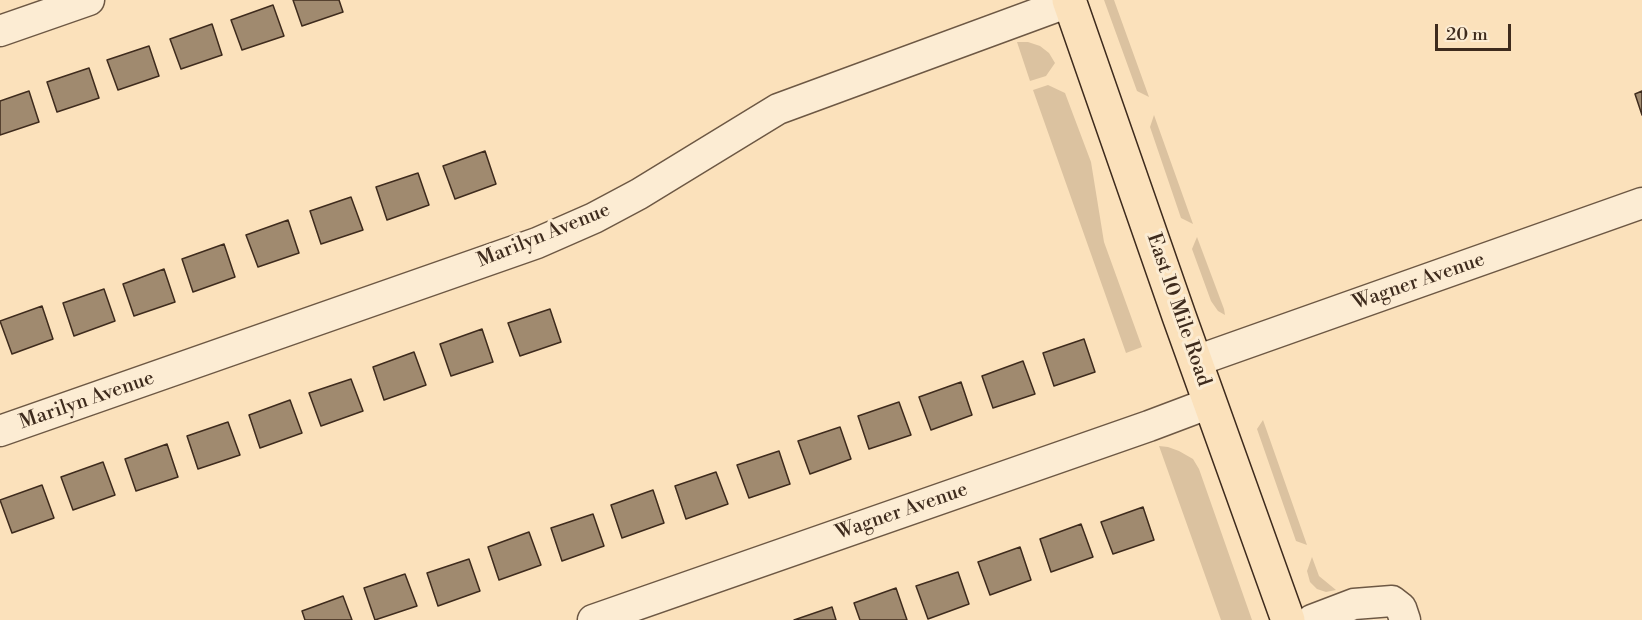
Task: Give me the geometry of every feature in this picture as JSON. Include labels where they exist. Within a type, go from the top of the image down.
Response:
[{"type":"main road","name":"East 10 Mile Road","points":[[1069,1],[1288,620]]},
{"type":"street","points":[[0,31],[89,0]]},
{"type":"street","name":"Marilyn Avenue","points":[[0,431],[537,243],[594,218],[639,194],[778,109],[1069,1]]},
{"type":"street","name":"Wagner Avenue","points":[[1196,361],[1642,203]]},
{"type":"street","name":"Wagner Avenue","points":[[593,620],[1210,403]]},
{"type":"street","points":[[1312,620],[1354,604],[1392,601],[1401,608],[1405,620]]},
{"type":"shaded area","points":[[1104,0],[1114,0],[1149,97],[1137,91]]},
{"type":"shaded area","points":[[1017,42],[1028,42],[1040,46],[1049,53],[1055,63],[1046,76],[1030,81]]},
{"type":"shaded area","points":[[1048,85],[1065,93],[1091,162],[1104,242],[1142,347],[1126,353],[1033,90]]},
{"type":"shaded area","points":[[1154,115],[1193,224],[1181,218],[1150,127]]},
{"type":"shaded area","points":[[1197,237],[1225,315],[1218,311],[1211,301],[1192,249]]},
{"type":"shaded area","points":[[1263,420],[1307,545],[1296,541],[1257,429]]},
{"type":"shaded area","points":[[1159,446],[1179,451],[1193,459],[1199,469],[1252,620],[1221,620]]},
{"type":"shaded area","points":[[1312,557],[1319,576],[1336,590],[1326,592],[1317,589],[1310,582],[1307,571]]},
{"type":"building","points":[[293,0],[339,0],[343,12],[302,26]]},
{"type":"building","points":[[273,5],[284,36],[242,50],[231,20]]},
{"type":"building","points":[[212,24],[222,55],[181,69],[170,39]]},
{"type":"building","points":[[149,46],[159,76],[118,90],[107,60]]},
{"type":"building","points":[[89,68],[99,98],[57,112],[47,82]]},
{"type":"building","points":[[29,91],[39,122],[0,135],[0,101]]},
{"type":"building","points":[[1642,91],[1642,115],[1635,94]]},
{"type":"building","points":[[485,151],[496,184],[455,199],[443,166]]},
{"type":"building","points":[[418,173],[429,205],[387,220],[376,187]]},
{"type":"building","points":[[351,197],[363,230],[321,244],[310,211]]},
{"type":"building","points":[[288,220],[299,253],[258,267],[246,235]]},
{"type":"building","points":[[224,244],[235,277],[193,292],[182,259]]},
{"type":"building","points":[[164,269],[175,302],[134,316],[123,284]]},
{"type":"building","points":[[104,289],[115,321],[74,336],[63,303]]},
{"type":"building","points":[[42,306],[53,339],[12,354],[0,321]]},
{"type":"building","points":[[550,309],[561,342],[520,356],[508,323]]},
{"type":"building","points":[[482,329],[493,362],[451,376],[440,344]]},
{"type":"building","points":[[1084,339],[1095,372],[1054,386],[1043,353]]},
{"type":"building","points":[[414,352],[426,385],[384,400],[373,367]]},
{"type":"building","points":[[1023,361],[1035,394],[993,408],[982,376]]},
{"type":"building","points":[[351,379],[363,411],[321,426],[309,393]]},
{"type":"building","points":[[961,382],[972,415],[931,430],[919,397]]},
{"type":"building","points":[[290,400],[302,433],[260,448],[249,415]]},
{"type":"building","points":[[899,402],[911,435],[869,449],[858,416]]},
{"type":"building","points":[[228,422],[240,455],[198,469],[187,436]]},
{"type":"building","points":[[840,427],[851,459],[810,474],[798,441]]},
{"type":"building","points":[[167,444],[178,477],[136,491],[125,459]]},
{"type":"building","points":[[779,451],[790,484],[749,498],[737,465]]},
{"type":"building","points":[[103,462],[115,495],[73,510],[61,477]]},
{"type":"building","points":[[716,472],[728,504],[686,519],[675,486]]},
{"type":"building","points":[[42,485],[54,518],[12,533],[0,500]]},
{"type":"building","points":[[653,490],[664,523],[622,538],[611,505]]},
{"type":"building","points":[[1143,507],[1154,540],[1113,554],[1101,522]]},
{"type":"building","points":[[593,514],[604,546],[562,561],[551,528]]},
{"type":"building","points":[[1081,524],[1093,557],[1051,572],[1040,539]]},
{"type":"building","points":[[529,532],[541,565],[499,580],[488,547]]},
{"type":"building","points":[[1020,547],[1031,580],[990,595],[978,562]]},
{"type":"building","points":[[469,559],[480,591],[438,606],[427,573]]},
{"type":"building","points":[[958,572],[969,604],[928,619],[916,586]]},
{"type":"building","points":[[405,574],[417,606],[375,620],[364,588]]},
{"type":"building","points":[[896,588],[907,620],[860,620],[854,603]]},
{"type":"building","points":[[343,596],[352,620],[305,620],[302,611]]},
{"type":"building","points":[[832,607],[836,620],[794,620]]}]
